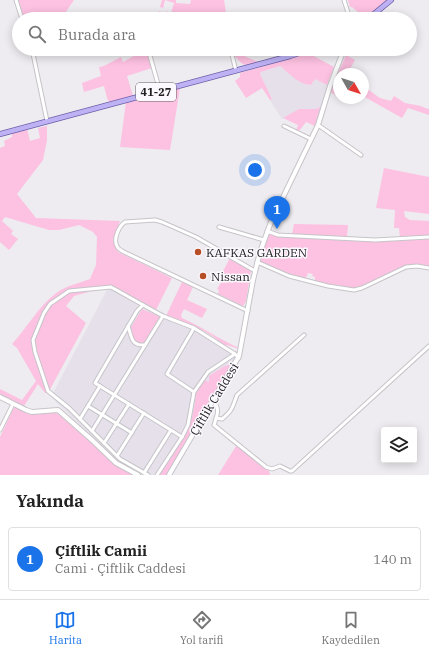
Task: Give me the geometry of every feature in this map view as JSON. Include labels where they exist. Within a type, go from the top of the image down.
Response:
[{"type":"main road","points":[[376,12],[391,0]]},
{"type":"main road","name":"41-27","points":[[0,134],[290,56]]},
{"type":"street","points":[[16,0],[20,12]]},
{"type":"street","points":[[344,0],[348,12]]},
{"type":"street","points":[[33,56],[47,121]]},
{"type":"street","points":[[150,56],[160,91]]},
{"type":"street","points":[[232,56],[236,71]]},
{"type":"street","name":"Çiftlik Caddesi","points":[[169,475],[238,358],[257,262],[267,231],[318,125],[341,56]]},
{"type":"street","points":[[318,125],[361,155]]},
{"type":"street","points":[[284,126],[311,139]]},
{"type":"street","points":[[248,311],[124,252],[117,247],[116,240],[118,230],[125,222],[155,220],[189,234],[255,271]]},
{"type":"street","points":[[220,227],[264,240]]},
{"type":"street","points":[[267,231],[278,235],[374,240],[429,237]]},
{"type":"street","points":[[257,262],[289,276],[328,286],[354,290],[362,288],[406,267],[417,266],[429,268]]},
{"type":"street","points":[[148,475],[117,456],[80,418],[48,391],[35,352],[33,340],[44,313],[50,304],[69,292],[111,287],[163,316],[194,328],[235,354],[238,358]]},
{"type":"street","points":[[143,305],[137,311],[95,383],[182,437]]},
{"type":"street","points":[[92,431],[163,316]]},
{"type":"street","points":[[128,326],[135,344],[144,345]]},
{"type":"street","points":[[194,328],[167,374],[194,392]]},
{"type":"street","points":[[216,418],[222,419],[229,413],[235,405],[237,395],[304,335]]},
{"type":"street","points":[[212,401],[216,404],[218,410],[214,424],[266,467],[272,469],[280,466],[292,471],[429,346]]},
{"type":"street","points":[[157,475],[182,437],[188,425],[194,392],[208,372],[235,354]]},
{"type":"street","points":[[80,418],[100,386]]},
{"type":"street","points":[[0,396],[13,404],[32,412],[58,410],[116,463],[138,475]]},
{"type":"street","points":[[0,430],[13,404]]},
{"type":"street","points":[[104,443],[129,404]]},
{"type":"street","points":[[88,406],[132,433]]},
{"type":"street","points":[[117,456],[144,413]]},
{"type":"street","points":[[144,473],[171,430]]},
{"type":"shaded area","points":[[18,0],[74,0],[66,12],[22,12]]},
{"type":"shaded area","points":[[162,0],[165,0],[163,8],[160,7]]},
{"type":"shaded area","points":[[165,0],[176,0],[176,3],[190,4],[191,0],[224,0],[226,12],[171,12],[174,3]]},
{"type":"shaded area","points":[[348,0],[387,0],[372,12],[358,12],[350,7]]},
{"type":"shaded area","points":[[134,56],[148,56],[152,68],[127,76],[133,96],[109,102],[104,86],[84,92],[82,83],[101,76],[99,67],[121,57],[123,62]]},
{"type":"shaded area","points":[[234,56],[244,56],[261,63],[248,65],[239,61]]},
{"type":"shaded area","points":[[298,56],[314,56],[334,67],[327,85],[315,79],[311,85],[302,83],[280,66],[261,72],[260,74],[272,99],[270,100],[262,88],[246,98],[235,81],[240,77],[240,73]]},
{"type":"shaded area","points":[[346,56],[355,60],[350,68],[340,68]]},
{"type":"shaded area","points":[[280,66],[307,85],[311,85],[315,79],[327,85],[321,107],[316,109],[299,109],[282,119],[270,100],[272,99],[260,74],[261,72]]},
{"type":"shaded area","points":[[333,85],[333,94],[330,92]]},
{"type":"shaded area","points":[[180,88],[170,150],[120,147],[126,102]]},
{"type":"shaded area","points":[[369,90],[380,98],[391,101],[394,96],[405,103],[429,109],[429,115],[408,108],[402,118],[369,99]]},
{"type":"shaded area","points":[[321,107],[315,126],[306,122],[299,131],[296,130],[298,125],[283,118],[299,109],[316,109]]},
{"type":"shaded area","points":[[47,126],[47,140],[43,160],[17,194],[36,218],[120,221],[113,240],[118,252],[172,278],[156,310],[115,287],[109,286],[74,296],[66,306],[86,323],[48,393],[45,393],[38,384],[24,406],[0,394],[0,389],[22,400],[36,381],[17,348],[12,344],[49,299],[63,289],[90,279],[96,265],[97,237],[93,232],[79,225],[59,230],[49,230],[5,217],[2,221],[13,231],[11,234],[18,239],[9,250],[0,242],[0,148],[5,146],[4,141],[12,137],[12,133],[27,129],[30,141],[40,138],[38,128]]},
{"type":"shaded area","points":[[384,168],[429,177],[429,214],[404,211],[405,217],[410,220],[429,221],[429,235],[400,238],[399,228],[394,228],[395,210],[376,208]]},
{"type":"shaded area","points":[[294,224],[348,225],[347,237],[292,234]]},
{"type":"shaded area","points":[[269,234],[278,237],[372,242],[429,239],[429,267],[411,265],[396,269],[369,284],[354,289],[335,287],[315,282],[315,277],[312,276],[313,274],[308,273],[306,278],[304,278],[284,273],[260,262]]},
{"type":"shaded area","points":[[230,258],[251,270],[246,301],[243,306],[218,294],[219,290],[217,289],[226,278],[221,275]]},
{"type":"shaded area","points":[[182,282],[193,287],[187,300],[207,309],[202,318],[184,309],[181,315],[182,318],[239,349],[227,345],[225,347],[205,332],[166,316]]},
{"type":"shaded area","points":[[107,290],[113,290],[143,309],[187,325],[218,343],[237,358],[167,475],[143,475],[116,462],[51,397]]},
{"type":"shaded area","points":[[142,309],[160,317],[145,343],[139,344],[134,341],[131,327]]},
{"type":"shaded area","points":[[228,365],[233,367],[167,475],[159,475],[190,426],[196,394],[204,380],[209,382],[209,376]]},
{"type":"shaded area","points":[[16,406],[31,413],[52,411],[58,414],[117,466],[133,475],[0,475],[0,437],[13,409]]},
{"type":"shaded area","points":[[238,443],[268,467],[270,475],[218,475]]},
{"type":"place","name":"Çiftlik Camii","points":[[277,229]]},
{"type":"place","name":"KAFKAS GARDEN","points":[[198,252]]},
{"type":"place","name":"Nissan","points":[[203,276]]}]
